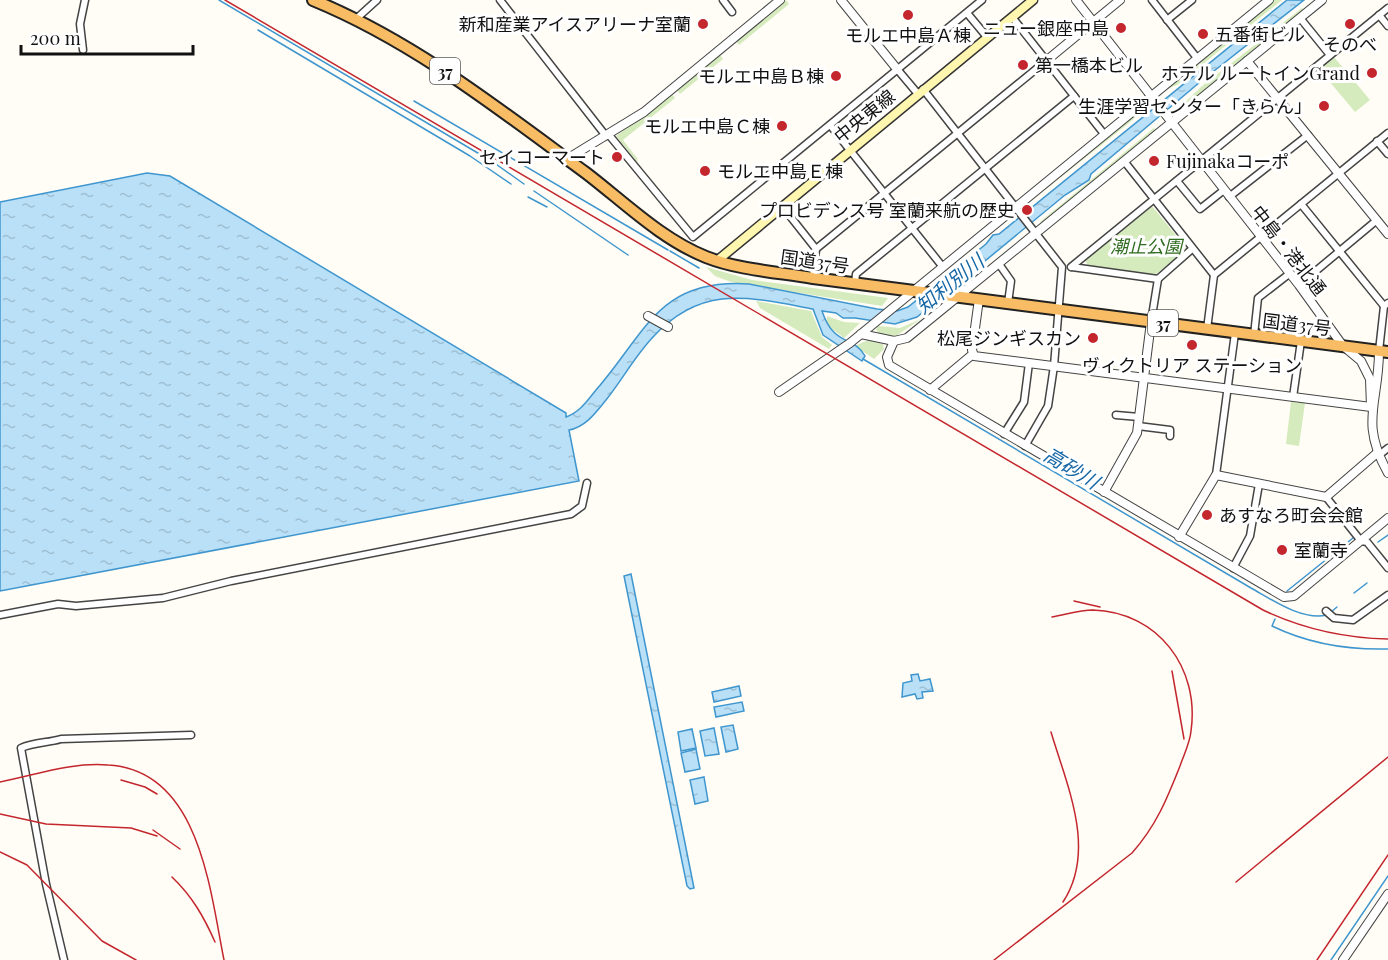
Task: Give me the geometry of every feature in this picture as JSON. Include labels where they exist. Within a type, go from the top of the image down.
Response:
[{"type":"highway","name":"国道37号","points":[[313,0],[356,19],[428,60],[567,159],[674,240],[718,260],[754,269],[813,278],[1384,352]]},
{"type":"main road","name":"中央東線","points":[[718,260],[1033,0]]},
{"type":"street","points":[[83,50],[80,24],[85,0]]},
{"type":"street","points":[[356,19],[377,0]]},
{"type":"street","points":[[500,0],[608,136],[693,237],[982,0]]},
{"type":"street","points":[[723,0],[732,12]]},
{"type":"street","points":[[567,159],[644,112],[780,0]]},
{"type":"street","points":[[841,0],[897,69],[958,133],[1062,267],[1054,366],[1048,406],[1025,446]]},
{"type":"street","points":[[1076,0],[1153,99]]},
{"type":"street","points":[[816,249],[1120,0]]},
{"type":"street","points":[[1152,0],[1197,58]]},
{"type":"street","points":[[1167,20],[1192,0]]},
{"type":"street","points":[[779,392],[841,350],[942,266],[1017,211],[1104,134],[1153,99],[1197,58],[1269,0]]},
{"type":"street","points":[[861,334],[894,341],[907,338],[1124,161],[1169,120],[1322,0]]},
{"type":"street","points":[[1071,267],[1388,8]]},
{"type":"street","points":[[967,13],[987,37]]},
{"type":"street","points":[[1379,15],[1388,26]]},
{"type":"street","points":[[1012,17],[1104,134]]},
{"type":"street","points":[[1300,18],[1330,55]]},
{"type":"street","points":[[1247,61],[1388,234]]},
{"type":"street","points":[[855,283],[856,274],[1074,96]]},
{"type":"street","name":"中島・港北通","points":[[1153,99],[1299,285],[1343,346],[1361,361],[1368,373],[1371,407]]},
{"type":"street","points":[[830,125],[942,266]]},
{"type":"street","points":[[1207,329],[1214,275],[1388,133]]},
{"type":"street","points":[[1177,181],[1200,209],[1227,194],[1308,135]]},
{"type":"street","points":[[1377,141],[1388,154]]},
{"type":"street","points":[[1124,161],[1214,275]]},
{"type":"street","points":[[1302,204],[1386,305],[1384,352],[1371,407],[1372,434],[1378,454],[1388,473]]},
{"type":"street","points":[[782,206],[816,249],[813,278]]},
{"type":"street","points":[[1299,285],[1377,220]]},
{"type":"street","points":[[1104,492],[1134,439],[1138,426],[1158,279],[1192,249]]},
{"type":"street","points":[[999,264],[1011,281],[1008,303]]},
{"type":"street","points":[[1062,267],[1158,279]]},
{"type":"street","points":[[1254,335],[1258,298],[1289,274]]},
{"type":"street","points":[[930,390],[973,354],[979,299]]},
{"type":"street","points":[[648,316],[668,327]]},
{"type":"street","points":[[1179,537],[1216,475],[1234,333]]},
{"type":"street","points":[[894,341],[887,362],[1004,434],[1276,593],[1289,597],[1388,518]]},
{"type":"street","points":[[1293,397],[1301,341]]},
{"type":"street","points":[[973,354],[1371,407]]},
{"type":"street","points":[[1004,434],[1024,402],[1029,363]]},
{"type":"street","points":[[1116,415],[1139,417]]},
{"type":"street","points":[[1138,426],[1170,430],[1170,436]]},
{"type":"street","points":[[1326,497],[1388,448]]},
{"type":"street","points":[[1216,475],[1326,497],[1361,541],[1367,542],[1388,568]]},
{"type":"street","points":[[0,615],[58,604],[76,606],[163,598],[231,581],[571,514],[582,506],[587,483]]},
{"type":"street","points":[[1233,568],[1250,536],[1259,484]]},
{"type":"street","points":[[1329,614],[1346,621],[1353,620],[1388,595]]},
{"type":"street","points":[[64,960],[46,884],[21,748],[32,743],[43,745],[61,739],[191,735]]},
{"type":"street","points":[[1343,960],[1388,894]]},
{"type":"green space","points":[[786,0],[789,4],[739,45],[736,41]]},
{"type":"green space","points":[[1274,0],[1282,0],[1177,85],[1167,89]]},
{"type":"green space","points":[[1302,8],[1305,10],[1181,110],[1180,107],[1202,86]]},
{"type":"green space","points":[[720,55],[723,59],[680,94],[677,90]]},
{"type":"green space","points":[[1334,57],[1370,100],[1355,112],[1319,69]]},
{"type":"green space","points":[[672,94],[675,98],[623,140],[637,158],[638,163],[616,136]]},
{"type":"green space","points":[[1140,109],[1142,111],[1129,123],[1027,204],[1025,202]]},
{"type":"green space","points":[[1154,128],[1157,131],[1042,224],[1040,222]]},
{"type":"green space","name":"潮止公園","points":[[1152,206],[1187,249],[1155,275],[1088,266],[1085,260]]},
{"type":"green space","points":[[706,267],[752,280],[888,298],[882,306],[731,282],[715,276]]},
{"type":"green space","points":[[756,301],[811,311],[822,337],[832,345],[829,349],[760,308]]},
{"type":"green space","points":[[827,316],[844,322],[860,323],[844,338],[827,325]]},
{"type":"green space","points":[[921,319],[896,336],[879,334],[876,329],[878,326],[900,328]]},
{"type":"green space","points":[[868,340],[883,344],[884,349],[874,359],[855,346]]},
{"type":"green space","points":[[1291,402],[1305,403],[1299,446],[1286,444]]},
{"type":"water","name":"知利別川","points":[[1287,0],[1304,0],[1200,82],[1091,174],[1089,180],[1065,195],[917,317],[895,324],[843,318],[836,313],[822,311],[832,330],[855,345],[865,356],[862,361],[823,335],[813,309],[747,299],[708,302],[671,320],[646,344],[595,414],[581,426],[569,430],[579,481],[0,591],[0,202],[147,173],[170,176],[566,413],[566,417],[586,402],[657,313],[674,300],[694,290],[718,284],[749,284],[877,309],[897,311],[908,307],[986,244],[993,235],[999,234]]},
{"type":"water","points":[[631,574],[694,888],[690,889],[687,886],[624,576]]},
{"type":"water","points":[[918,674],[920,681],[930,679],[933,691],[922,692],[923,698],[917,699],[915,694],[902,697],[903,683],[912,681],[911,675]]},
{"type":"water","points":[[739,686],[741,696],[714,702],[712,692]]},
{"type":"water","points":[[742,702],[744,711],[716,717],[714,707]]},
{"type":"water","points":[[733,725],[738,749],[726,752],[721,727]]},
{"type":"water","points":[[714,728],[719,754],[705,756],[700,731]]},
{"type":"water","points":[[692,729],[696,748],[681,751],[678,732]]},
{"type":"water","points":[[696,749],[700,769],[685,772],[681,753]]},
{"type":"water","points":[[704,777],[708,801],[695,804],[690,780]]},
{"type":"waterway","points":[[219,0],[493,162],[524,184]]},
{"type":"waterway","points":[[258,30],[470,156],[511,184]]},
{"type":"waterway","points":[[414,101],[668,250]]},
{"type":"waterway","points":[[534,191],[628,255]]},
{"type":"waterway","points":[[528,197],[547,207]]},
{"type":"waterway","points":[[670,251],[699,268]]},
{"type":"waterway","name":"高砂川","points":[[863,359],[1277,603],[1307,615],[1327,615]]},
{"type":"waterway","points":[[1378,542],[1388,535]]},
{"type":"waterway","points":[[1287,591],[1353,538]]},
{"type":"waterway","name":"高砂川","points":[[1354,593],[1367,583]]},
{"type":"waterway","name":"高砂川","points":[[1331,612],[1337,607]]},
{"type":"waterway","points":[[1275,619],[1272,626],[1314,641],[1343,647],[1388,649]]},
{"type":"waterway","points":[[1331,960],[1388,876]]},
{"type":"railway","points":[[225,0],[1263,610],[1324,631],[1356,637],[1388,639]]},
{"type":"railway","points":[[1074,601],[1100,607]]},
{"type":"railway","points":[[994,960],[1132,853],[1148,833],[1160,812],[1180,766],[1190,735],[1192,708],[1189,686],[1170,648],[1155,633],[1137,621],[1116,613],[1088,610],[1052,617]]},
{"type":"railway","points":[[1172,671],[1184,739]]},
{"type":"railway","points":[[1051,732],[1071,796],[1078,840],[1078,861],[1073,882],[1063,902]]},
{"type":"railway","points":[[1236,882],[1388,757]]},
{"type":"railway","points":[[0,782],[67,767],[108,765],[139,772],[163,788],[181,811],[195,838],[213,901],[224,960]]},
{"type":"railway","points":[[121,780],[145,787],[157,794]]},
{"type":"railway","points":[[0,814],[46,824],[131,828],[157,836]]},
{"type":"railway","points":[[153,830],[180,849]]},
{"type":"railway","points":[[0,852],[27,865],[102,941],[136,960]]},
{"type":"railway","points":[[1317,960],[1388,855]]},
{"type":"railway","points":[[172,877],[197,907],[215,942]]},
{"type":"place","name":"モルエ中島Ａ棟","points":[[908,15]]},
{"type":"place","name":"新和産業アイスアリーナ室蘭","points":[[703,24]]},
{"type":"place","name":"そのべ","points":[[1350,24]]},
{"type":"place","name":"ニュー銀座中島","points":[[1121,28]]},
{"type":"place","name":"五番街ビル","points":[[1203,34]]},
{"type":"place","name":"第一橋本ビル","points":[[1023,65]]},
{"type":"place","name":"ホテル ルートインGrand","points":[[1372,73]]},
{"type":"place","name":"モルエ中島Ｂ棟","points":[[836,76]]},
{"type":"place","name":"生涯学習センター「きらん」","points":[[1324,106]]},
{"type":"place","name":"モルエ中島Ｃ棟","points":[[782,126]]},
{"type":"place","name":"セイコーマート","points":[[617,157]]},
{"type":"place","name":"Fujinakaコーポ","points":[[1154,161]]},
{"type":"place","name":"モルエ中島Ｅ棟","points":[[705,171]]},
{"type":"place","name":"プロビデンス号 室蘭来航の歴史","points":[[1027,210]]},
{"type":"place","name":"松尾ジンギスカン","points":[[1093,338]]},
{"type":"place","name":"ヴィクトリア ステーション","points":[[1192,345]]},
{"type":"place","name":"あすなろ町会会館","points":[[1207,515]]},
{"type":"place","name":"室蘭寺","points":[[1282,550]]}]
